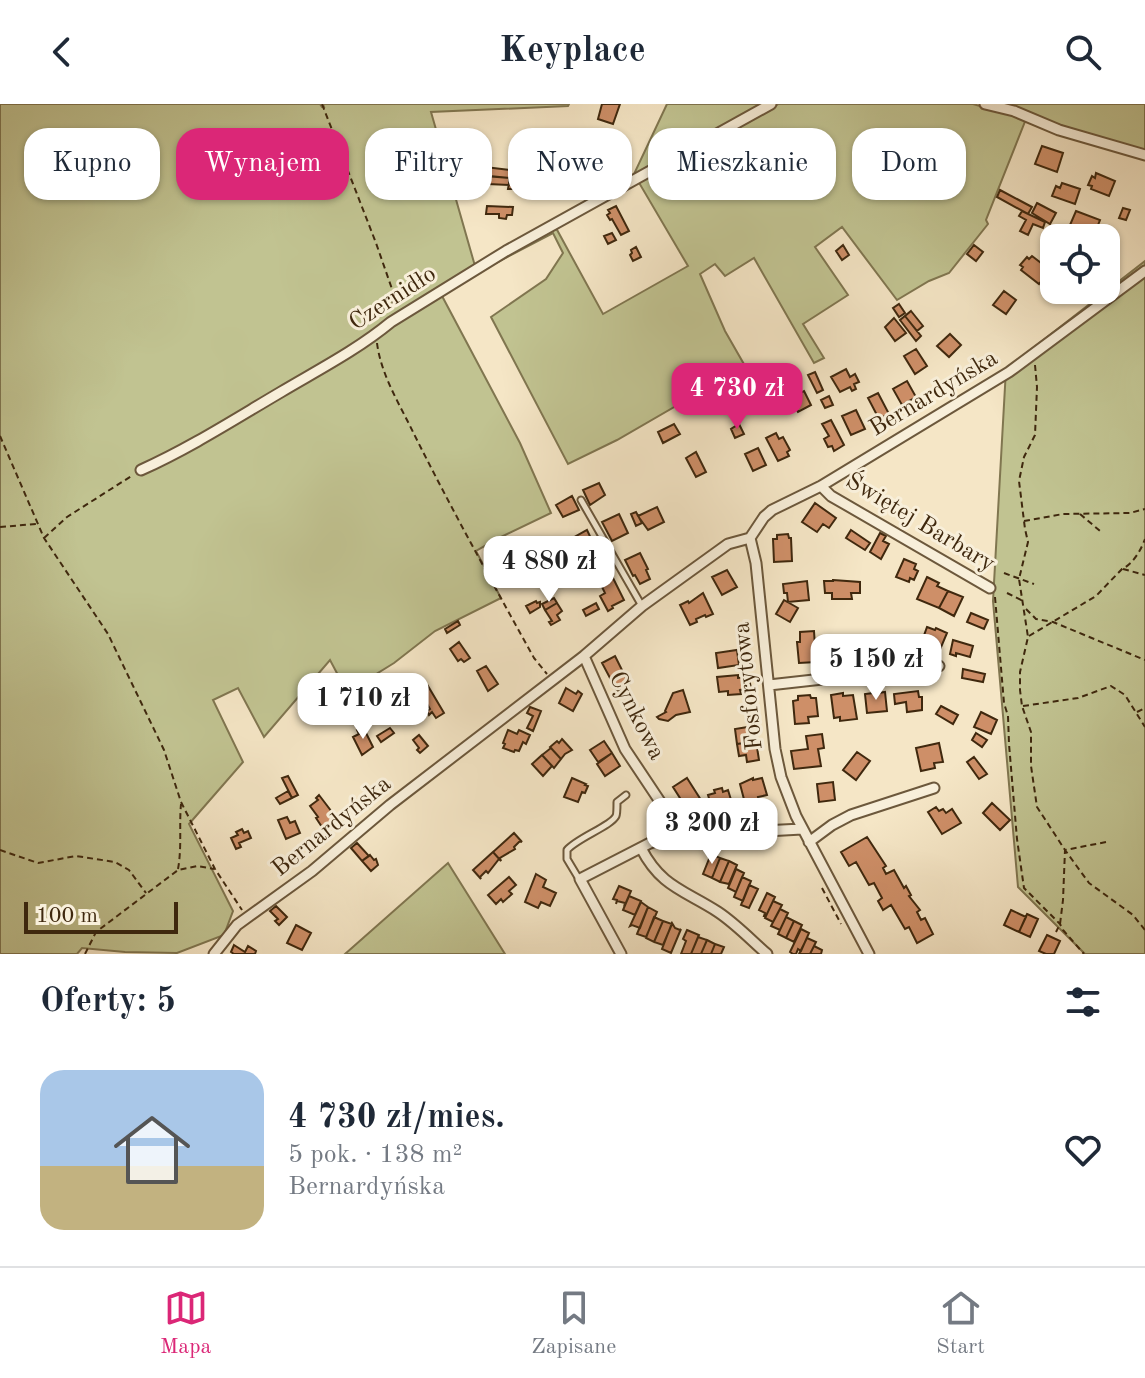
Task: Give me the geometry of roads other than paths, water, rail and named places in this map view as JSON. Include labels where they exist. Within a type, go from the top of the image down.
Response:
[{"type":"street","name":"Czernidło","points":[[141,470],[175,455],[377,334],[391,322],[506,251],[771,104]]},
{"type":"street","points":[[985,104],[1145,155]]},
{"type":"street","name":"Bernardyńska","points":[[214,954],[237,925],[312,871],[390,805],[584,656],[642,606],[728,544],[750,538],[772,510],[821,486],[1033,356],[1145,271]]},
{"type":"street","name":"Świętej Barbary","points":[[821,486],[831,496],[990,588]]},
{"type":"street","name":"Fosforytowa","points":[[750,538],[756,563],[778,763],[802,829],[869,954]]},
{"type":"street","name":"Cynkowa","points":[[584,656],[623,745],[671,818],[678,835]]},
{"type":"street","points":[[769,685],[939,666]]},
{"type":"street","points":[[809,842],[851,815],[934,788]]},
{"type":"street","points":[[621,954],[580,879],[660,839],[678,835],[802,829]]},
{"type":"street","points":[[641,848],[662,878],[721,914],[767,954]]},
{"type":"lane","points":[[581,500],[642,606]]},
{"type":"lane","points":[[580,879],[567,859],[567,850],[576,841],[613,820],[617,802],[626,795]]}]
